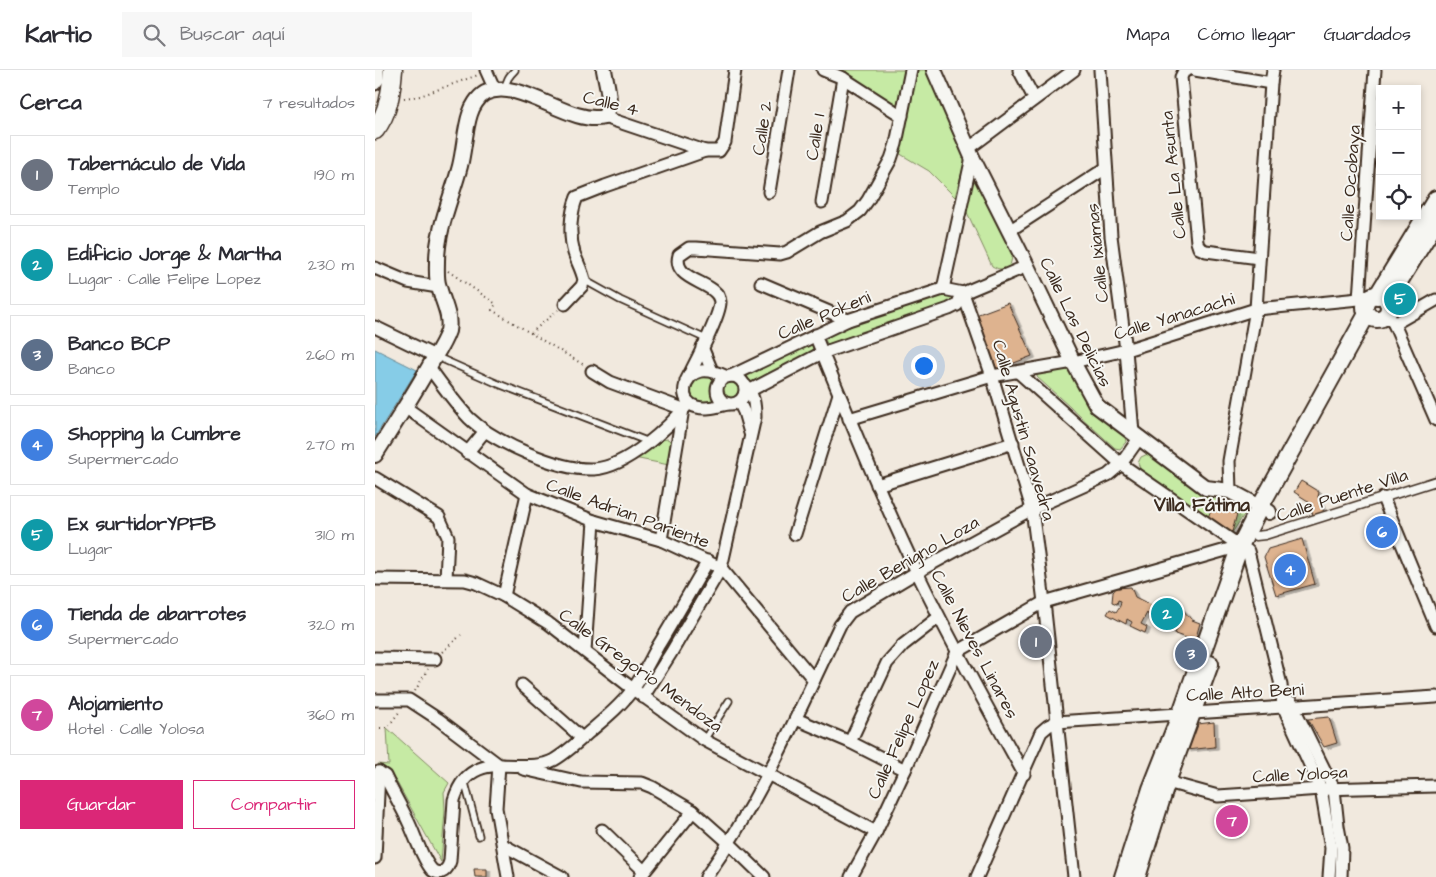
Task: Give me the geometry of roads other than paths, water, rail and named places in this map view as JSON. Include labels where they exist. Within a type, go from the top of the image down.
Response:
[{"type":"highway","points":[[375,130],[390,100],[393,70]]},
{"type":"main road","points":[[1137,877],[1187,713],[1248,544],[1264,509],[1436,199]]},
{"type":"main road","points":[[1377,308],[1436,222]]},
{"type":"main road","points":[[1123,877],[1151,789],[1187,713]]},
{"type":"street","points":[[375,84],[378,80],[378,70]]},
{"type":"street","points":[[604,70],[610,101],[604,118]]},
{"type":"street","name":"Calle 4","points":[[500,91],[533,98],[583,118],[604,118],[705,151],[719,151],[725,142],[735,70]]},
{"type":"street","name":"Calle 2","points":[[769,192],[789,70]]},
{"type":"street","points":[[823,70],[843,78],[902,116]]},
{"type":"street","points":[[661,540],[686,406],[684,393],[686,381],[718,310],[720,300],[712,290],[683,272],[678,265],[679,256],[689,248],[780,254],[787,252],[820,232],[847,222],[860,211],[888,166],[896,144],[911,70]]},
{"type":"street","name":"Calle Las Delicias","points":[[934,70],[970,153],[1073,362],[1097,406],[1206,488],[1230,491],[1264,509]]},
{"type":"street","points":[[1019,70],[1034,98]]},
{"type":"street","points":[[943,290],[970,153],[1034,98],[1074,70]]},
{"type":"street","name":"Calle Ixiamas","points":[[1100,70],[1111,236],[1137,435]]},
{"type":"street","name":"Calle La Asunta","points":[[1188,70],[1184,71],[1181,77],[1199,248],[1206,251],[1259,258]]},
{"type":"street","points":[[1195,70],[1271,84]]},
{"type":"street","points":[[1230,491],[1229,461],[1256,309],[1273,70]]},
{"type":"street","name":"Calle Ocobaya","points":[[1375,70],[1377,308],[1436,420]]},
{"type":"street","points":[[375,455],[432,362],[447,333],[449,317],[438,286],[438,242],[461,165],[470,114],[476,102],[484,94],[500,91],[487,71]]},
{"type":"street","name":"Calle 1","points":[[822,202],[843,78]]},
{"type":"street","points":[[565,304],[582,286],[585,280],[575,256],[572,242],[571,230],[577,197],[705,151]]},
{"type":"street","points":[[1009,230],[1106,168]]},
{"type":"street","name":"Calle Pokeni","points":[[729,376],[848,320],[943,290],[963,293],[1027,266]]},
{"type":"street","points":[[375,268],[408,282],[438,286]]},
{"type":"street","points":[[761,283],[848,320]]},
{"type":"street","name":"Calle Pokeni","points":[[592,371],[610,382],[686,406],[702,408],[741,395],[822,353],[949,309],[957,305],[963,293]]},
{"type":"street","name":"Calle Agustin Saavedra","points":[[963,293],[992,376],[1032,509],[1044,602],[1073,877]]},
{"type":"street","name":"Calle Yanacachi","points":[[849,419],[992,376],[1073,362],[1127,350],[1256,309],[1377,308],[1436,300]]},
{"type":"street","points":[[375,327],[432,362],[450,396],[485,431],[508,444],[561,464],[594,469],[610,465],[649,442],[663,431],[686,406]]},
{"type":"street","name":"Calle Nieves Linares","points":[[815,335],[877,485],[917,572],[957,652],[1024,774]]},
{"type":"street","points":[[704,343],[712,371]]},
{"type":"street","points":[[686,381],[696,372],[712,371],[740,378],[744,412],[750,433]]},
{"type":"street","points":[[1018,372],[1121,464],[1248,544],[1281,685],[1321,789],[1331,848],[1329,877]]},
{"type":"street","points":[[643,697],[721,568],[755,417],[755,405],[741,395],[720,398],[717,389],[721,380],[729,376]]},
{"type":"street","points":[[795,534],[839,394]]},
{"type":"street","name":"Calle Adrian Pariente","points":[[405,407],[527,494],[594,521],[661,540],[721,568],[813,680]]},
{"type":"street","points":[[467,453],[485,431]]},
{"type":"street","points":[[1121,464],[1137,435]]},
{"type":"street","points":[[877,485],[1013,443]]},
{"type":"street","name":"Calle Benigno Loza","points":[[706,877],[729,843],[767,775],[796,719],[840,625],[850,612],[917,572],[1032,509],[1108,475],[1121,464]]},
{"type":"street","points":[[375,478],[439,518],[448,537],[446,579]]},
{"type":"street","name":"Calle Puente Villa","points":[[1248,544],[1265,535],[1436,481]]},
{"type":"street","points":[[504,596],[527,494]]},
{"type":"street","points":[[1383,498],[1436,626]]},
{"type":"street","points":[[585,651],[594,521]]},
{"type":"street","name":"Calle Felipe Lopez","points":[[851,877],[876,832],[957,652],[1044,602],[1248,544]]},
{"type":"street","points":[[375,858],[377,772],[385,776],[426,861],[433,871],[439,874],[444,873],[449,868],[454,800],[456,792],[464,780],[480,768],[499,765],[546,763],[568,750],[611,713],[633,689],[708,561]]},
{"type":"street","name":"Calle Gregorio Mendoza","points":[[375,579],[446,579],[476,583],[504,596],[548,623],[684,728],[767,775],[876,832]]},
{"type":"street","points":[[850,742],[887,663],[903,645],[939,617]]},
{"type":"street","points":[[375,658],[435,659]]},
{"type":"street","points":[[522,685],[582,738]]},
{"type":"street","name":"Calle Alto Beni","points":[[1056,722],[1436,697]]},
{"type":"street","points":[[375,700],[409,700],[438,719],[499,765],[581,782],[642,783],[652,787],[693,811],[764,877]]},
{"type":"street","points":[[1288,706],[1334,789],[1342,848],[1341,877]]},
{"type":"street","points":[[796,719],[850,742],[905,770]]},
{"type":"street","points":[[977,877],[1041,732],[1047,726],[1056,722]]},
{"type":"street","points":[[499,765],[496,808],[508,877]]},
{"type":"street","name":"Calle Yolosa","points":[[1167,782],[1218,796],[1321,789],[1436,786]]},
{"type":"street","points":[[602,830],[642,874],[693,811]]},
{"type":"street","points":[[503,845],[562,877]]},
{"type":"lane","points":[[500,91],[515,70]]},
{"type":"lane","points":[[585,280],[704,343]]},
{"type":"lane","points":[[432,362],[496,382],[649,442]]},
{"type":"lane","points":[[704,740],[729,701]]},
{"type":"lane","points":[[464,780],[479,836]]},
{"type":"water","points":[[375,349],[417,370],[375,437]]},
{"type":"place","name":"Ex surtidorYPFB","points":[[1400,299]]},
{"type":"place","name":"Tienda de abarrotes","points":[[1382,532]]},
{"type":"place","name":"Shopping la Cumbre","points":[[1290,570]]},
{"type":"place","name":"Edificio Jorge & Martha","points":[[1167,614]]},
{"type":"place","name":"Tabernáculo de Vida","points":[[1036,642]]},
{"type":"place","name":"Banco BCP","points":[[1191,654]]},
{"type":"place","name":"Alojamiento","points":[[1232,821]]},
{"type":"district","name":"Villa Fátima","points":[[1202,504]]}]
